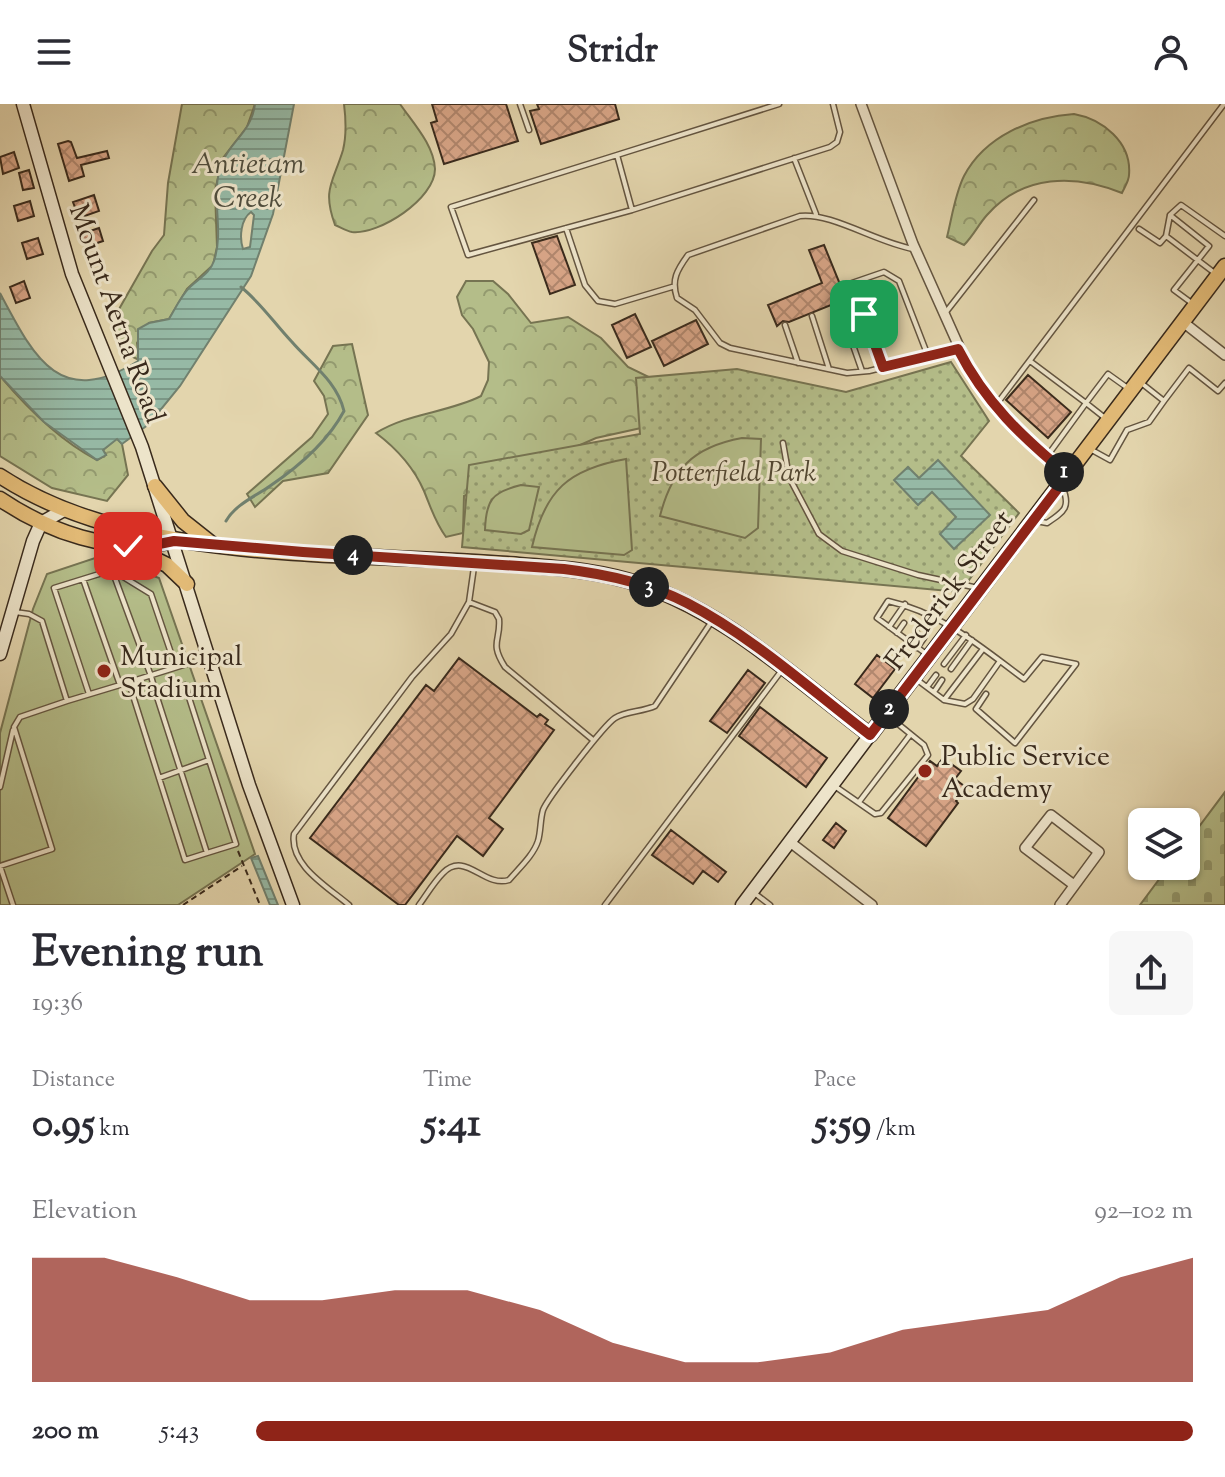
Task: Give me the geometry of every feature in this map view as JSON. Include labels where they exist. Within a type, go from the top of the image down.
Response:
[{"type":"main road","name":"Frederick Street","points":[[870,735],[914,677],[937,661],[959,630],[981,588],[1221,271]]},
{"type":"main road","points":[[0,476],[64,510],[174,541],[474,561],[598,573],[656,590],[714,619],[870,735]]},
{"type":"main road","points":[[155,486],[183,521],[213,544]]},
{"type":"main road","points":[[0,499],[41,523],[106,543],[149,546],[174,541]]},
{"type":"main road","points":[[128,546],[167,565],[187,584]]},
{"type":"street","name":"Mount Aetna Road","points":[[23,104],[63,248],[142,447],[268,842],[293,905]]},
{"type":"street","points":[[861,104],[916,250],[973,378],[995,407],[1064,479]]},
{"type":"street","points":[[1183,322],[1225,355]]},
{"type":"street","points":[[0,654],[22,573],[41,523],[64,510]]},
{"type":"street","name":"Frederick Street","points":[[742,905],[870,735]]},
{"type":"street","points":[[1060,905],[1099,852],[1051,815],[1025,848],[1074,885]]},
{"type":"street","points":[[790,842],[872,905]]},
{"type":"lane","points":[[520,104],[529,130]]},
{"type":"lane","points":[[779,104],[451,207],[468,255],[632,210],[837,142],[840,132],[833,104]]},
{"type":"lane","points":[[995,407],[1224,104]]},
{"type":"lane","points":[[617,155],[632,210]]},
{"type":"lane","points":[[794,158],[816,214]]},
{"type":"lane","points":[[944,315],[1034,200]]},
{"type":"lane","points":[[1139,229],[1160,243],[1166,236],[1170,215],[1181,205],[1225,236]]},
{"type":"lane","points":[[916,250],[895,246],[816,214],[800,216],[688,255],[677,270],[673,286],[677,298],[695,310],[720,343],[730,348],[847,373],[958,349]]},
{"type":"lane","points":[[1170,215],[1209,246],[1174,290],[1195,306]]},
{"type":"lane","points":[[566,228],[585,285],[598,301],[615,304],[673,286]]},
{"type":"lane","points":[[1166,236],[1198,260],[1221,271]]},
{"type":"lane","points":[[883,367],[852,283],[884,272],[899,281],[928,357]]},
{"type":"lane","points":[[840,308],[862,371]]},
{"type":"lane","points":[[812,316],[829,369]]},
{"type":"lane","points":[[785,325],[798,363]]},
{"type":"lane","points":[[1030,360],[1108,421]]},
{"type":"lane","points":[[1088,447],[1110,460],[1127,430],[1149,422],[1189,368],[1225,395]]},
{"type":"lane","points":[[1046,457],[1108,374],[1164,401]]},
{"type":"lane","points":[[1218,391],[1225,383]]},
{"type":"lane","points":[[783,443],[789,477],[819,534],[842,551],[918,575],[981,588]]},
{"type":"lane","points":[[349,905],[304,866],[294,847],[294,834],[412,677],[451,634],[469,602],[474,561]]},
{"type":"lane","points":[[112,570],[151,676],[207,853]]},
{"type":"lane","points":[[89,694],[54,588],[112,570],[151,594],[171,653],[145,661]]},
{"type":"lane","points":[[83,577],[120,685]]},
{"type":"lane","points":[[937,661],[877,618],[888,601],[905,604],[959,630],[1024,679],[1042,657],[1076,664],[1015,743],[976,709],[986,694]]},
{"type":"lane","points":[[469,602],[495,612],[499,619],[495,644],[505,667],[594,740]]},
{"type":"lane","points":[[889,627],[905,604]]},
{"type":"lane","points":[[12,612],[29,614],[42,621],[67,701]]},
{"type":"lane","points":[[925,622],[930,615]]},
{"type":"lane","points":[[419,905],[444,872],[456,865],[469,866],[491,881],[509,880],[532,853],[538,840],[543,809],[594,740],[611,720],[622,714],[641,713],[655,706],[714,619]]},
{"type":"lane","points":[[932,627],[938,619]]},
{"type":"lane","points":[[897,633],[904,623]]},
{"type":"lane","points":[[910,642],[917,633]]},
{"type":"lane","points":[[917,648],[924,638]]},
{"type":"lane","points":[[951,669],[972,640]]},
{"type":"lane","points":[[944,700],[983,649]]},
{"type":"lane","points":[[0,787],[14,727],[20,717],[209,657]]},
{"type":"lane","points":[[914,677],[944,700],[965,704],[973,699],[1000,661]]},
{"type":"lane","points":[[605,905],[783,669]]},
{"type":"lane","points":[[927,687],[936,675]]},
{"type":"lane","points":[[934,692],[942,680]]},
{"type":"lane","points":[[129,683],[185,860],[236,844],[185,685],[156,694]]},
{"type":"lane","points":[[833,784],[875,814],[881,813],[928,755],[928,750],[885,714]]},
{"type":"lane","points":[[13,905],[0,866],[52,849],[14,727]]},
{"type":"lane","points":[[859,802],[910,735]]},
{"type":"lane","points":[[159,778],[209,760]]},
{"type":"lane","points":[[752,892],[770,905]]},
{"type":"path","points":[[236,844],[242,866],[260,905]]},
{"type":"path","points":[[183,905],[242,866]]},
{"type":"green space","points":[[182,104],[255,104],[247,127],[223,158],[215,190],[217,247],[213,265],[187,289],[169,319],[149,323],[137,343],[139,360],[121,351],[114,318],[164,235],[168,183]]},
{"type":"green space","points":[[344,104],[400,104],[422,135],[434,160],[433,180],[416,203],[390,221],[363,231],[352,232],[335,225],[329,203],[330,186],[344,144]]},
{"type":"green space","points":[[1074,114],[1104,127],[1126,152],[1129,177],[1122,193],[1068,181],[1033,185],[1001,202],[964,245],[947,237],[961,183],[984,150],[1026,124]]},
{"type":"green space","points":[[466,281],[493,281],[508,294],[531,323],[568,317],[601,338],[628,367],[696,400],[668,422],[596,438],[464,496],[463,533],[446,537],[410,466],[376,433],[401,421],[481,396],[488,380],[489,362],[473,329],[462,315],[457,297]]},
{"type":"green space","points":[[352,344],[368,415],[328,473],[283,481],[255,507],[247,494],[312,437],[328,414],[324,396],[314,381],[333,346]]},
{"type":"green space","name":"Potterfield Park","points":[[951,362],[989,421],[961,456],[1019,513],[960,592],[462,547],[469,465],[640,434],[636,378],[737,369],[846,392]]},
{"type":"green space","points":[[0,376],[45,423],[97,460],[106,455],[103,450],[117,438],[122,444],[128,475],[107,501],[52,488],[0,456]]},
{"type":"green space","points":[[742,438],[761,439],[758,528],[745,538],[660,516],[671,485],[687,463],[710,447]]},
{"type":"green space","points":[[626,459],[632,550],[624,555],[532,547],[544,511],[562,485],[589,469]]},
{"type":"green space","points":[[521,485],[539,487],[529,530],[521,534],[485,530],[492,499],[503,491]]},
{"type":"green space","name":"Municipal Stadium","points":[[101,556],[159,578],[255,854],[178,905],[0,905],[0,733],[33,609],[47,574]]},
{"type":"green space","points":[[1225,792],[1225,905],[1140,905],[1159,880],[1200,880],[1200,825]]},
{"type":"water","name":"Antietam Creek","points":[[255,104],[294,104],[273,214],[251,276],[180,386],[149,424],[122,444],[117,439],[103,450],[106,455],[97,460],[44,422],[0,376],[0,293],[38,356],[52,369],[69,378],[88,380],[111,375],[138,361],[138,329],[169,319],[186,291],[212,265],[218,236],[218,175],[222,163],[253,113]],"holes":[[[251,212],[254,215],[250,247],[243,249],[243,224]]]},
{"type":"water","points":[[938,460],[990,515],[954,549],[940,534],[956,517],[932,492],[918,505],[894,480],[908,467],[919,478]]},
{"type":"water","points":[[258,856],[278,905],[270,905],[251,858]]},
{"type":"building","points":[[432,104],[506,104],[518,141],[444,164],[431,123],[437,121]]},
{"type":"building","points":[[537,104],[615,104],[619,119],[541,144],[530,111],[539,109]]},
{"type":"building","points":[[68,141],[77,158],[107,151],[109,158],[81,165],[84,176],[69,181],[58,144]]},
{"type":"building","points":[[14,152],[19,168],[3,174],[0,157]]},
{"type":"building","points":[[29,170],[34,188],[23,190],[19,173]]},
{"type":"building","points":[[94,195],[99,211],[79,218],[73,202]]},
{"type":"building","points":[[30,201],[34,216],[18,221],[14,206]]},
{"type":"building","points":[[99,228],[103,241],[85,247],[81,234]]},
{"type":"building","points":[[557,236],[575,285],[550,294],[532,243]]},
{"type":"building","points":[[38,238],[43,254],[27,259],[22,243]]},
{"type":"building","points":[[824,245],[846,299],[789,322],[783,321],[777,326],[768,305],[822,283],[809,250]]},
{"type":"building","points":[[24,281],[30,298],[16,303],[10,287]]},
{"type":"building","points":[[635,314],[651,347],[627,358],[612,325]]},
{"type":"building","points":[[696,320],[708,344],[664,366],[652,341]]},
{"type":"building","points":[[1028,375],[1071,412],[1048,438],[1006,400]]},
{"type":"building","points":[[877,655],[895,669],[873,698],[855,684]]},
{"type":"building","points":[[459,658],[537,717],[540,714],[548,720],[545,724],[554,730],[489,818],[503,829],[483,856],[457,836],[405,905],[399,905],[310,838],[426,685],[434,691]]},
{"type":"building","points":[[748,670],[765,683],[727,733],[710,721]]},
{"type":"building","points":[[760,707],[827,758],[806,787],[739,736]]},
{"type":"building","points":[[943,758],[961,771],[955,779],[964,786],[958,794],[958,803],[926,846],[888,818],[930,761],[937,766]]},
{"type":"building","points":[[836,823],[846,831],[834,848],[823,840]]},
{"type":"building","points":[[671,830],[726,872],[718,882],[703,871],[693,884],[652,855]]},
{"type":"waterway","points":[[226,521],[240,506],[281,479],[312,453],[344,411],[329,382],[241,287]]},
{"type":"place","name":"Municipal Stadium","points":[[104,671]]},
{"type":"place","name":"Public Service Academy","points":[[925,771]]},
{"type":"route","points":[[128,546],[174,541],[474,561],[598,573],[629,580],[685,602],[714,619],[870,735],[1068,475],[1008,422],[973,378],[958,349],[883,367],[864,314]]}]
